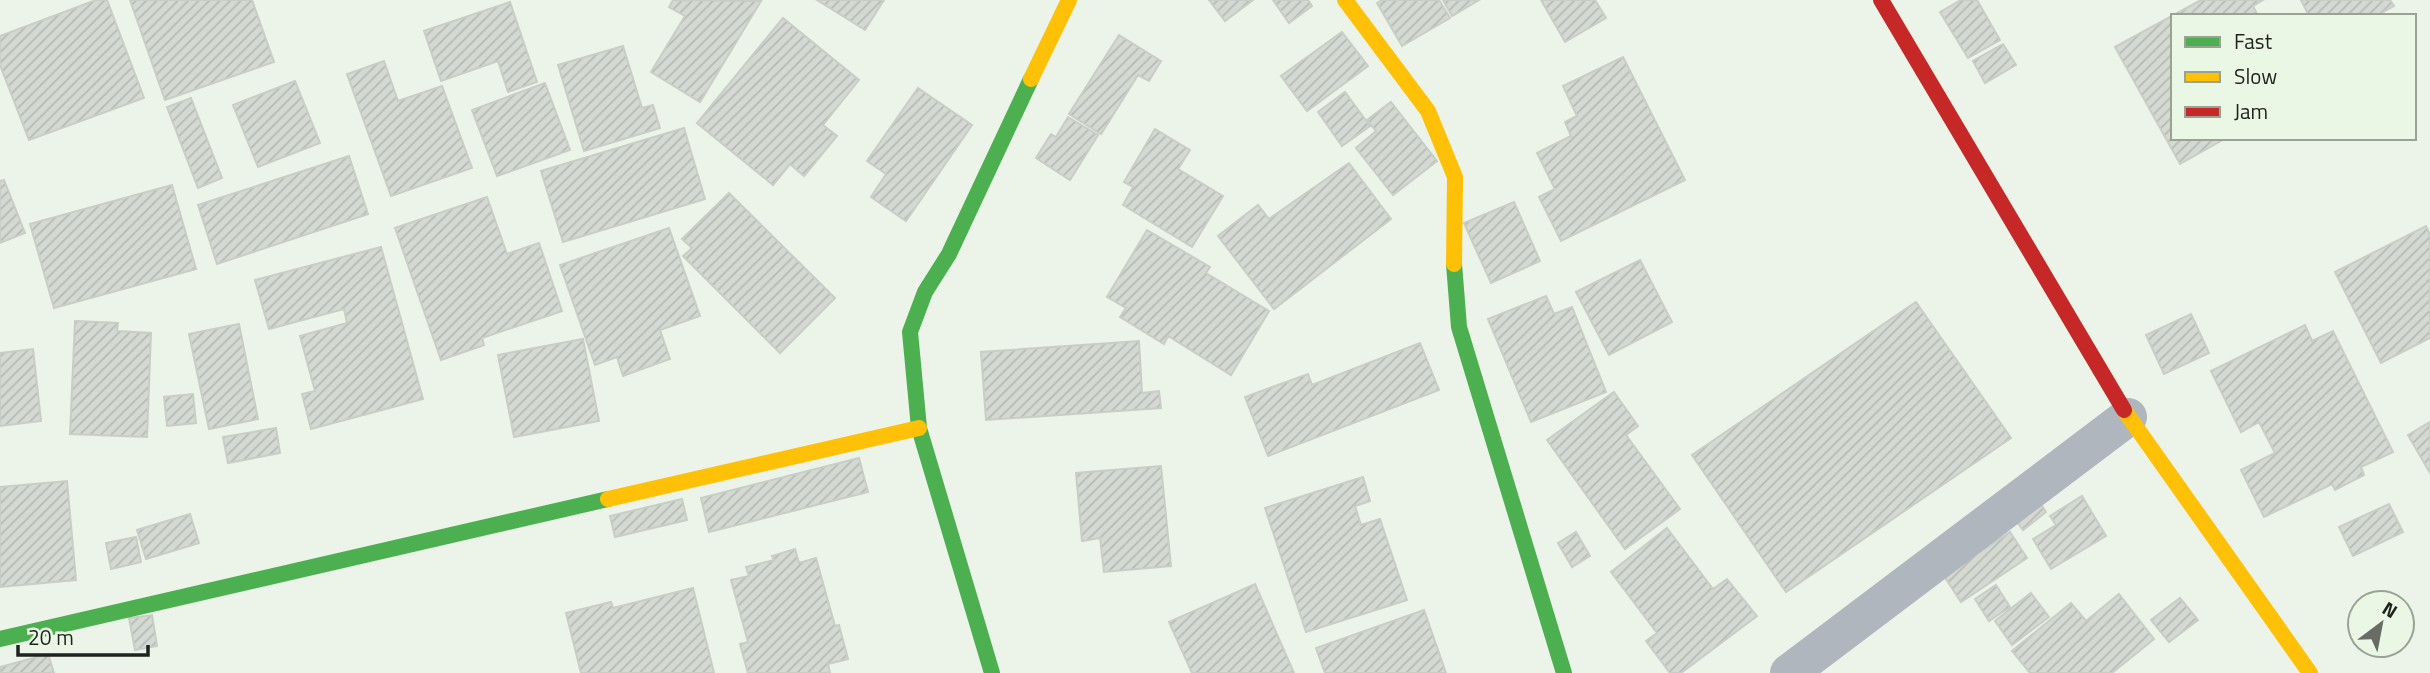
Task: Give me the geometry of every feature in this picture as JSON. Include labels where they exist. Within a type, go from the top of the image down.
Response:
[{"type":"street","points":[[992,673],[919,428],[910,332],[925,292],[949,254],[1069,0]]},
{"type":"street","points":[[1345,0],[1427,111],[1455,177],[1454,270],[1460,327],[1564,673]]},
{"type":"street","points":[[1881,0],[2128,417],[2310,673]]},
{"type":"street","points":[[1789,673],[2128,417]]},
{"type":"street","points":[[0,639],[919,428]]},
{"type":"building","points":[[96,0],[107,0],[144,98],[29,140],[0,65],[0,36]]},
{"type":"building","points":[[130,0],[252,0],[274,62],[165,100]]},
{"type":"building","points":[[673,0],[761,1],[700,102],[651,72],[685,16],[669,7]]},
{"type":"building","points":[[817,0],[884,0],[865,30]]},
{"type":"building","points":[[1209,0],[1253,0],[1225,21]]},
{"type":"building","points":[[1273,0],[1308,0],[1312,6],[1289,23]]},
{"type":"building","points":[[1382,0],[1439,0],[1450,18],[1402,46],[1377,3]]},
{"type":"building","points":[[1443,0],[1479,0],[1452,16]]},
{"type":"building","points":[[1541,0],[1595,0],[1606,18],[1565,42]]},
{"type":"building","points":[[1961,0],[1977,0],[2000,40],[1968,58],[1940,12]]},
{"type":"building","points":[[2201,0],[2263,0],[2253,6],[2257,14],[2175,14]]},
{"type":"building","points":[[2301,0],[2390,0],[2394,6],[2380,14],[2308,14]]},
{"type":"building","points":[[510,2],[537,82],[508,92],[498,61],[441,81],[424,31]]},
{"type":"building","points":[[2171,16],[2171,140],[2222,140],[2180,164],[2115,47]]},
{"type":"building","points":[[783,18],[859,80],[823,125],[837,136],[804,176],[790,164],[773,185],[697,123]]},
{"type":"building","points":[[1342,32],[1368,66],[1307,111],[1281,76]]},
{"type":"building","points":[[1119,35],[1161,61],[1149,81],[1138,75],[1101,134],[1069,114]]},
{"type":"building","points":[[2003,44],[2016,65],[1985,83],[1973,61]]},
{"type":"building","points":[[623,46],[642,108],[653,105],[660,128],[584,151],[558,65]]},
{"type":"building","points":[[1623,57],[1685,180],[1561,241],[1539,197],[1555,189],[1537,153],[1571,136],[1565,122],[1577,116],[1563,86]]},
{"type":"building","points":[[384,61],[398,101],[442,86],[472,168],[391,196],[347,74]]},
{"type":"building","points":[[295,81],[320,143],[258,167],[233,105]]},
{"type":"building","points":[[545,83],[570,150],[497,176],[472,110]]},
{"type":"building","points":[[918,88],[972,125],[906,221],[871,197],[886,174],[867,161]]},
{"type":"building","points":[[1345,92],[1370,126],[1342,146],[1318,112]]},
{"type":"building","points":[[191,98],[222,178],[198,188],[167,107]]},
{"type":"building","points":[[1391,102],[1437,161],[1393,195],[1356,148],[1376,131],[1367,120]]},
{"type":"building","points":[[1068,117],[1098,135],[1070,180],[1036,158],[1051,134],[1056,137]]},
{"type":"building","points":[[684,128],[705,199],[563,242],[541,171]]},
{"type":"building","points":[[1155,129],[1190,150],[1178,169],[1223,196],[1192,247],[1123,205],[1133,187],[1124,182]]},
{"type":"building","points":[[349,156],[368,214],[217,264],[198,205]]},
{"type":"building","points":[[1349,163],[1391,219],[1274,309],[1218,236],[1258,205],[1269,219]]},
{"type":"building","points":[[4,180],[25,233],[0,243],[0,181]]},
{"type":"building","points":[[172,185],[196,269],[54,308],[30,224]]},
{"type":"building","points":[[729,193],[835,298],[780,353],[683,256],[692,248],[682,239]]},
{"type":"building","points":[[487,197],[507,254],[539,243],[562,311],[482,338],[484,345],[441,360],[395,228]]},
{"type":"building","points":[[1514,202],[1540,261],[1491,283],[1464,223]]},
{"type":"building","points":[[2426,226],[2430,235],[2430,338],[2381,363],[2335,272]]},
{"type":"building","points":[[669,228],[700,316],[660,330],[670,359],[623,376],[617,357],[595,365],[560,265]]},
{"type":"building","points":[[1147,230],[1210,267],[1206,273],[1269,311],[1231,375],[1168,336],[1164,344],[1120,317],[1126,308],[1107,297]]},
{"type":"building","points":[[381,247],[423,399],[311,429],[302,394],[315,391],[300,336],[347,323],[344,309],[269,329],[255,280]]},
{"type":"building","points":[[1640,260],[1672,322],[1609,355],[1576,292]]},
{"type":"building","points":[[1546,296],[1554,314],[1572,307],[1606,392],[1531,422],[1488,319]]},
{"type":"building","points":[[1916,302],[2011,438],[1786,592],[1692,455]]},
{"type":"building","points":[[2191,314],[2209,353],[2164,374],[2146,335]]},
{"type":"building","points":[[75,321],[118,323],[117,331],[151,333],[147,437],[70,434]]},
{"type":"building","points":[[239,324],[258,419],[209,429],[189,334]]},
{"type":"building","points":[[2305,325],[2312,341],[2333,331],[2393,452],[2361,467],[2364,475],[2335,490],[2332,484],[2264,517],[2241,470],[2275,453],[2259,422],[2241,432],[2211,371]]},
{"type":"building","points":[[583,339],[599,421],[514,437],[498,355]]},
{"type":"building","points":[[1139,341],[1142,393],[1159,391],[1161,408],[986,420],[981,352]]},
{"type":"building","points":[[1420,343],[1439,390],[1268,456],[1245,397],[1308,374],[1312,385]]},
{"type":"building","points":[[33,349],[41,421],[0,426],[0,353]]},
{"type":"building","points":[[1614,392],[1638,426],[1626,435],[1680,509],[1625,549],[1547,440]]},
{"type":"building","points":[[193,394],[196,423],[167,426],[164,397]]},
{"type":"building","points":[[2430,422],[2430,473],[2408,435]]},
{"type":"building","points":[[276,428],[280,453],[228,463],[223,437]]},
{"type":"building","points":[[859,458],[868,492],[709,532],[701,498]]},
{"type":"building","points":[[1161,466],[1171,566],[1104,572],[1100,538],[1082,541],[1076,473]]},
{"type":"building","points":[[1363,477],[1370,501],[1355,506],[1361,525],[1380,519],[1407,600],[1306,632],[1265,508]]},
{"type":"building","points":[[67,481],[76,580],[0,587],[0,487]]},
{"type":"building","points":[[2035,495],[2046,512],[2023,530],[2010,513]]},
{"type":"building","points":[[2082,496],[2106,536],[2051,569],[2033,539],[2056,525],[2050,516]]},
{"type":"building","points":[[682,499],[687,520],[615,537],[610,516]]},
{"type":"building","points":[[2389,504],[2403,532],[2353,556],[2339,527]]},
{"type":"building","points":[[190,514],[199,543],[146,559],[137,530]]},
{"type":"building","points":[[1667,528],[1713,589],[1727,579],[1757,616],[1681,673],[1670,673],[1646,641],[1657,633],[1611,572]]},
{"type":"building","points":[[1576,532],[1590,556],[1572,567],[1558,543]]},
{"type":"building","points":[[2010,532],[2027,558],[1961,602],[1944,576]]},
{"type":"building","points":[[136,537],[141,562],[111,569],[106,543]]},
{"type":"building","points":[[795,549],[799,563],[816,558],[835,626],[839,625],[848,659],[828,664],[830,673],[748,673],[740,644],[748,642],[731,580],[749,576],[746,567],[774,560],[772,556]]},
{"type":"building","points":[[1255,584],[1294,673],[1192,673],[1169,622]]},
{"type":"building","points":[[1996,585],[2010,607],[1989,621],[1975,599]]},
{"type":"building","points":[[693,588],[714,673],[581,673],[566,613],[611,602],[613,608]]},
{"type":"building","points":[[2031,593],[2049,617],[2012,645],[1995,621]]},
{"type":"building","points":[[2119,594],[2154,639],[2112,673],[2030,673],[2012,651],[2071,603],[2086,621]]},
{"type":"building","points":[[2180,598],[2198,620],[2169,642],[2151,620]]},
{"type":"building","points":[[1424,610],[1446,673],[1325,673],[1316,648]]},
{"type":"building","points":[[152,615],[157,646],[135,650],[129,618]]},
{"type":"building","points":[[48,654],[54,673],[0,673],[0,667]]},
{"type":"traffic: fast","points":[[992,673],[919,428],[910,332],[925,292],[949,254],[1031,79]]},
{"type":"traffic: fast","points":[[1454,264],[1459,327],[1564,673]]},
{"type":"traffic: fast","points":[[0,639],[608,499]]},
{"type":"traffic: slow","points":[[1031,79],[1069,0]]},
{"type":"traffic: slow","points":[[1345,0],[1428,111],[1455,177],[1454,264]]},
{"type":"traffic: slow","points":[[2124,410],[2310,673]]},
{"type":"traffic: slow","points":[[608,499],[919,428]]},
{"type":"traffic: jam","points":[[1881,0],[2124,410]]}]
